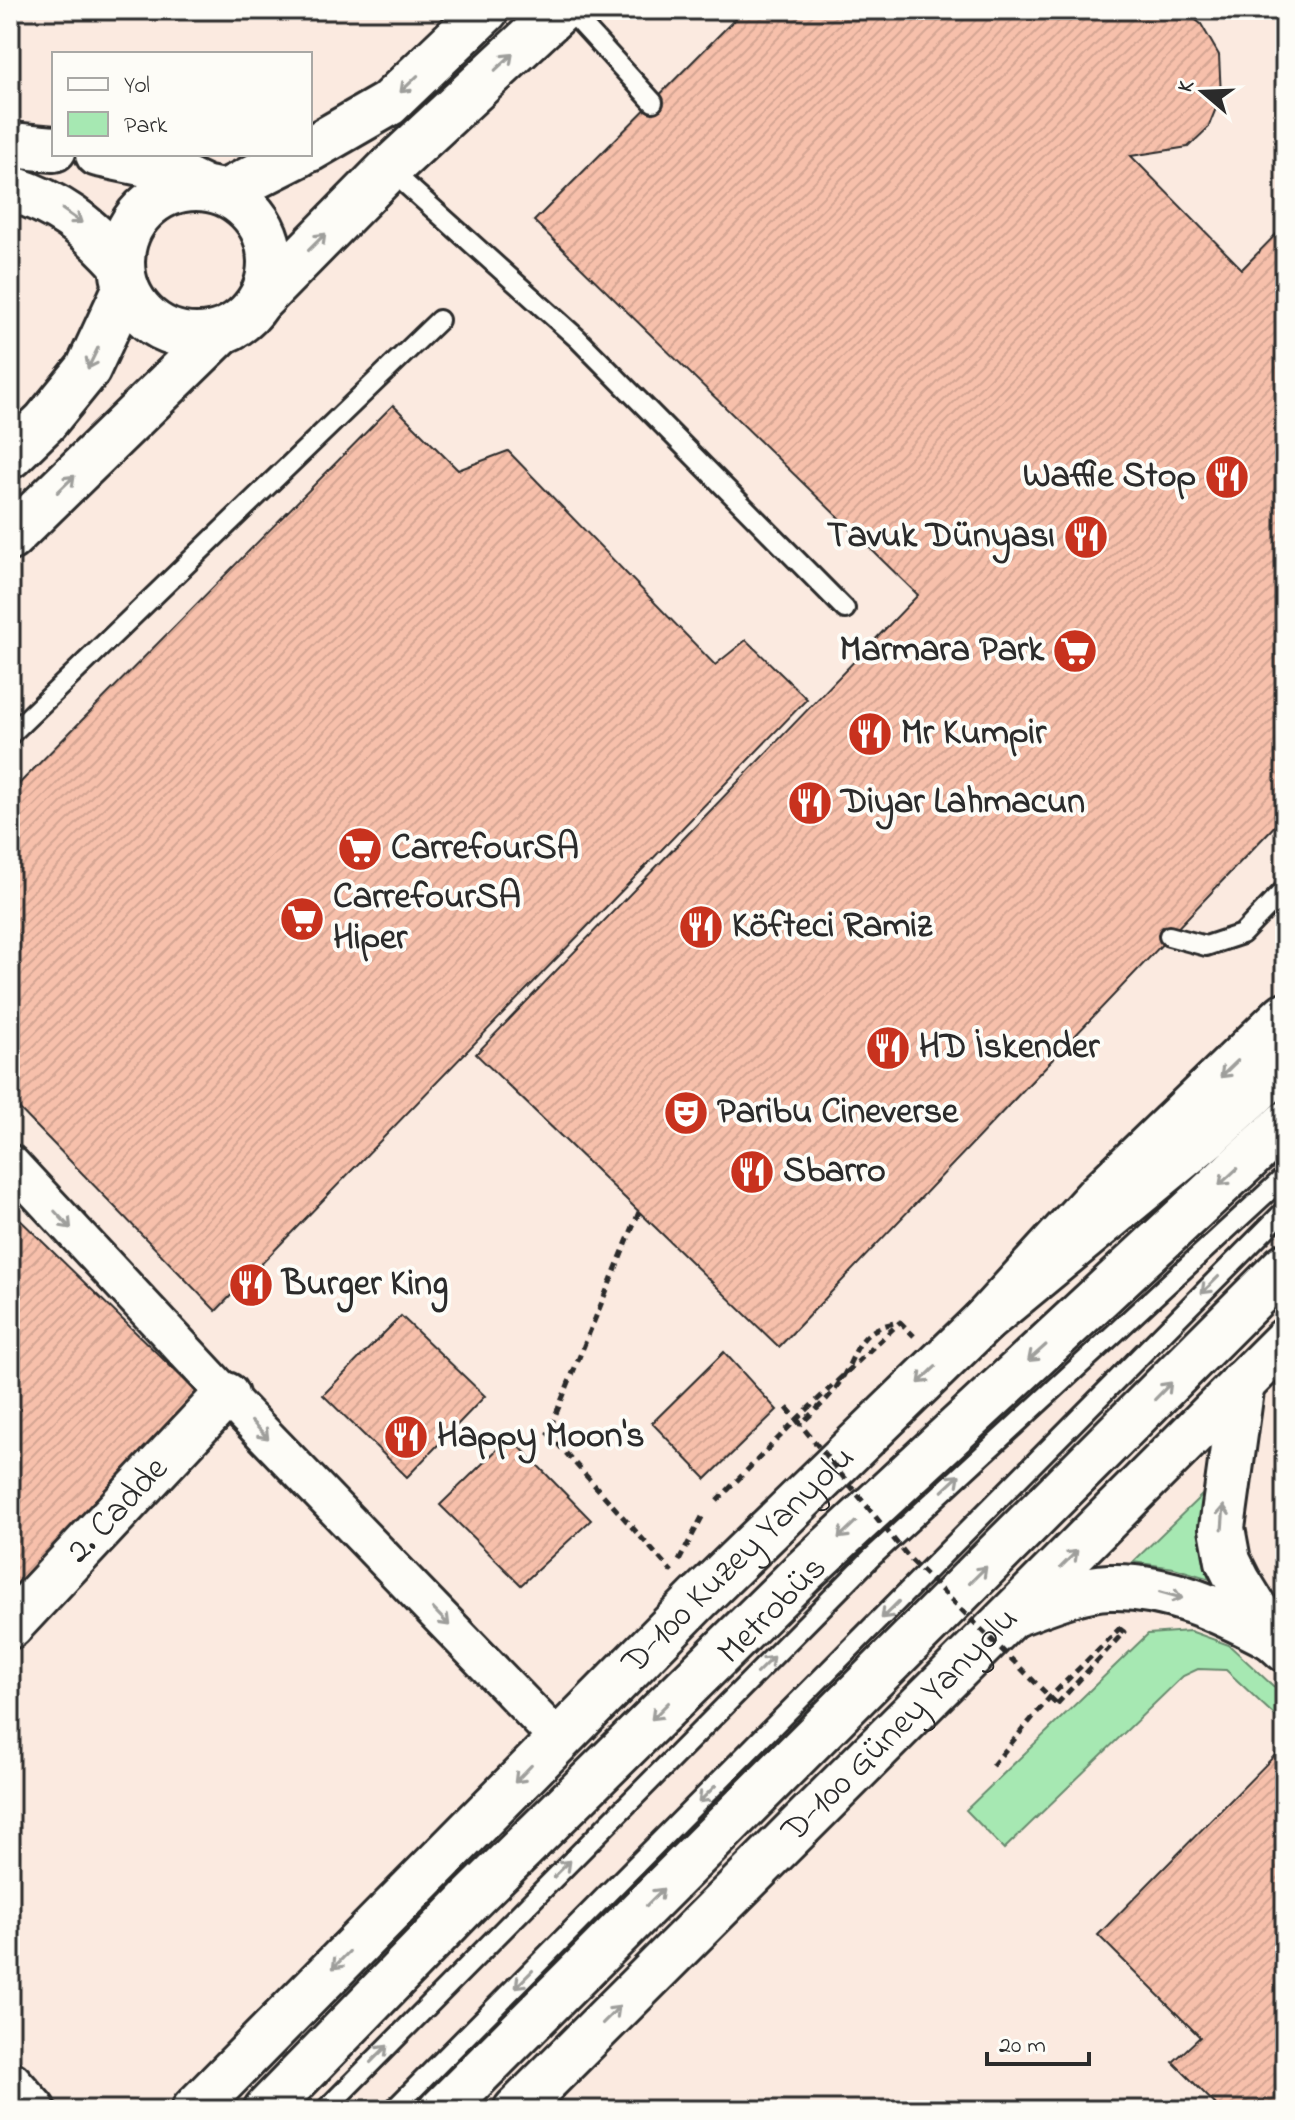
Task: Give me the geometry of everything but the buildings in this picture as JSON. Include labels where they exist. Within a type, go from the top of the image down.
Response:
[{"type":"main road","points":[[312,148],[388,104],[486,10]]},
{"type":"main road","points":[[10,538],[218,335],[248,315],[389,169],[560,10]]},
{"type":"main road","points":[[10,145],[52,149]]},
{"type":"main road","points":[[108,156],[160,167],[246,205],[261,224],[270,247],[270,272],[262,298]]},
{"type":"main road","points":[[10,456],[45,422],[88,369],[124,275],[125,239],[136,217],[153,200],[176,189],[212,189],[295,156]]},
{"type":"main road","points":[[10,188],[49,201],[92,230],[124,275],[143,314],[169,332],[190,336],[218,335]]},
{"type":"main road","name":"D-100 Kuzey Yanyolu","points":[[194,2110],[558,1739],[984,1321],[1099,1195],[1285,1015]]},
{"type":"main road","points":[[984,1321],[1210,1134],[1285,1064]]},
{"type":"main road","points":[[266,2110],[659,1711],[938,1443],[1285,1124]]},
{"type":"main road","points":[[442,2110],[1285,1266]]},
{"type":"main road","name":"D-100 Güney Yanyolu","points":[[516,2110],[1285,1341]]},
{"type":"main road","points":[[1242,1383],[1222,1528],[1228,1561],[1279,1643]]},
{"type":"main road","name":"2. Cadde","points":[[10,1626],[226,1395]]},
{"type":"main road","points":[[1014,1614],[1107,1587],[1157,1591],[1211,1606],[1279,1643]]},
{"type":"main road","points":[[10,2084],[33,2110]]},
{"type":"street","points":[[10,1163],[226,1395],[558,1739]]},
{"type":"lane","points":[[569,10],[653,102]]},
{"type":"lane","points":[[389,169],[454,232],[577,338],[845,609]]},
{"type":"lane","points":[[10,735],[439,320]]},
{"type":"lane","points":[[1169,936],[1206,946],[1242,934],[1285,889]]},
{"type":"lane","name":"Metrobüs","points":[[325,2110],[870,1559],[1285,1176]]},
{"type":"lane","points":[[393,2110],[1285,1210]]},
{"type":"path","points":[[639,1212],[548,1433],[673,1573]]},
{"type":"path","points":[[717,1501],[796,1420],[900,1322],[877,1325],[852,1352],[838,1386],[801,1424],[787,1408],[796,1420],[910,1559],[1050,1697],[1057,1704],[1124,1632],[1120,1629],[1050,1697],[992,1766]]},
{"type":"green space","points":[[1205,1492],[1220,1582],[1174,1568],[1133,1562]]},
{"type":"green space","points":[[1190,1631],[1229,1645],[1285,1697],[1285,1725],[1226,1670],[1198,1669],[1183,1676],[1004,1849],[966,1810],[1148,1634]]},
{"type":"place","name":"Waffle Stop","points":[[1227,477]]},
{"type":"place","name":"Tavuk Dünyası","points":[[1086,537]]},
{"type":"place","name":"Marmara Park","points":[[1075,651]]},
{"type":"place","name":"Mr Kumpir","points":[[870,734]]},
{"type":"place","name":"Diyar Lahmacun","points":[[810,803]]},
{"type":"place","name":"CarrefourSA","points":[[360,849]]},
{"type":"place","name":"CarrefourSA Hiper","points":[[302,919]]},
{"type":"place","name":"Köfteci Ramiz","points":[[701,927]]},
{"type":"place","name":"HD İskender","points":[[888,1048]]},
{"type":"place","name":"Paribu Cineverse","points":[[686,1113]]},
{"type":"place","name":"Sbarro","points":[[752,1172]]},
{"type":"place","name":"Burger King","points":[[251,1285]]},
{"type":"place","name":"Happy Moon's","points":[[406,1437]]}]
